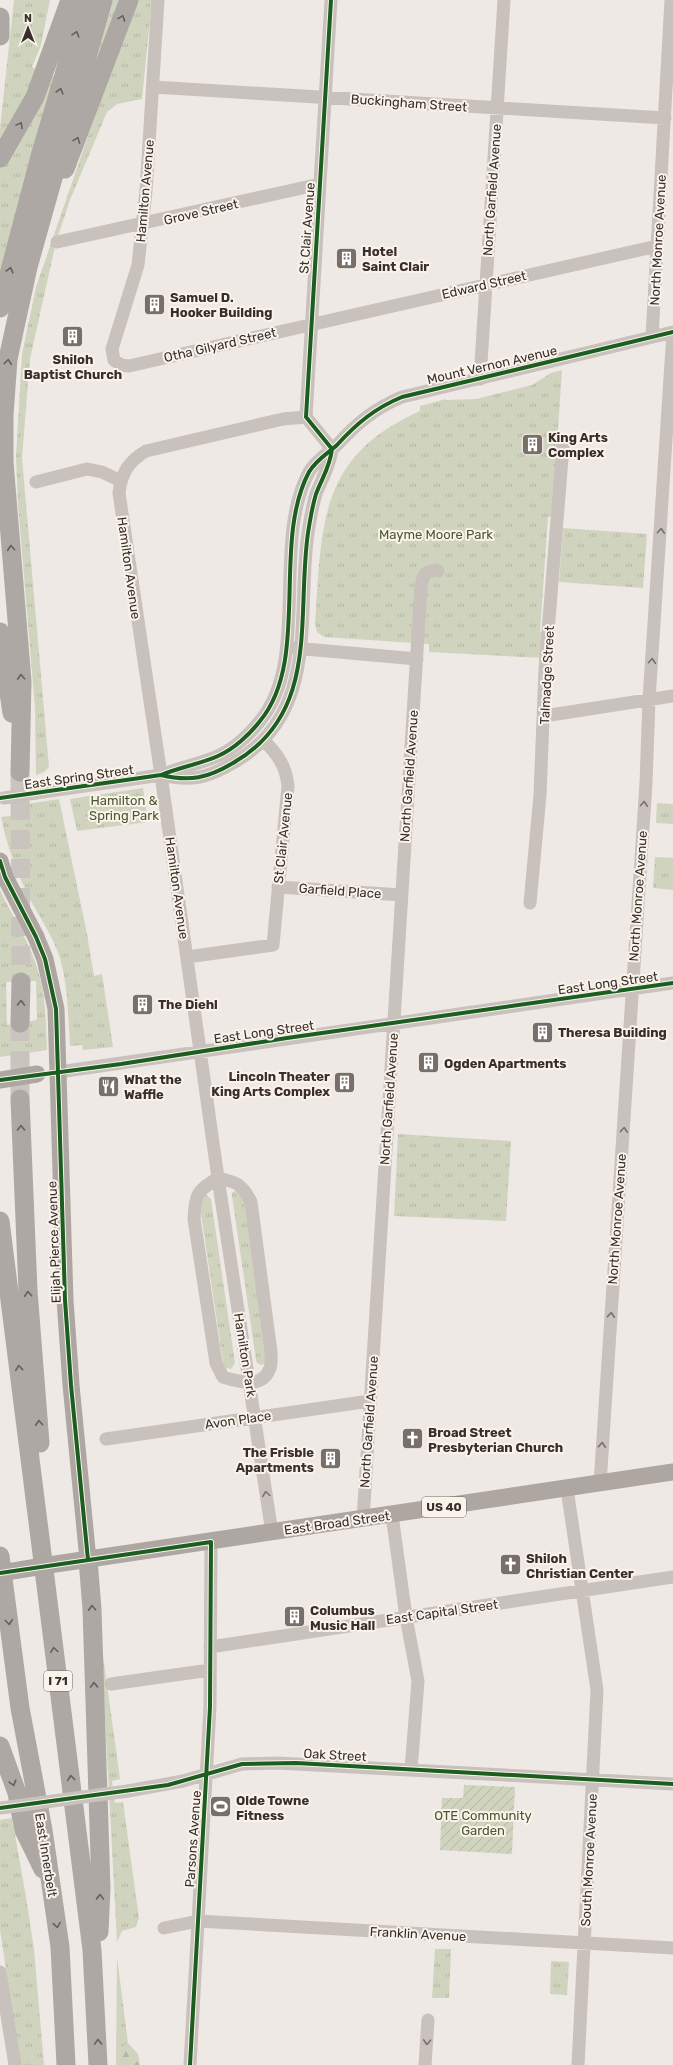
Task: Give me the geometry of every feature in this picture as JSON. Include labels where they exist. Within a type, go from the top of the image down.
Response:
[{"type":"highway","points":[[47,64],[60,0]]},
{"type":"highway","points":[[0,158],[35,97],[70,0]]},
{"type":"highway","points":[[0,308],[41,153],[86,0]]},
{"type":"highway","points":[[0,632],[20,772],[22,681],[4,462],[4,415],[8,359],[28,268],[103,0]]},
{"type":"highway","points":[[28,268],[129,0]]},
{"type":"highway","points":[[0,17],[0,36]]},
{"type":"highway","points":[[20,1023],[21,982]]},
{"type":"highway","points":[[20,1099],[28,1291],[39,1428],[41,1476],[36,1518]]},
{"type":"highway","name":"I 71","points":[[0,1221],[16,1336],[36,1518],[91,1942],[97,2020],[98,2065]]},
{"type":"highway","name":"East Innerbelt","points":[[0,1556],[20,1708],[43,1830],[60,1947],[66,2062]]},
{"type":"highway","points":[[81,1561],[92,1609],[101,1888],[97,2020]]},
{"type":"highway","points":[[0,1746],[17,1794],[24,1830],[51,1886]]},
{"type":"main road","name":"Elijah Pierce Avenue","points":[[3,869],[45,959],[56,1009],[65,1300],[81,1561]]},
{"type":"main road","name":"East Long Street","points":[[0,1080],[59,1072]]},
{"type":"main road","name":"East Broad Street","points":[[0,1573],[363,1520],[673,1472]]},
{"type":"street","name":"Hamilton Avenue","points":[[129,366],[120,365],[114,360],[112,349],[138,265],[153,87],[158,0]]},
{"type":"street","name":"St Clair Avenue","points":[[306,416],[331,0]]},
{"type":"street","name":"North Garfield Avenue","points":[[480,379],[504,0]]},
{"type":"street","name":"North Monroe Avenue","points":[[652,337],[671,0]]},
{"type":"street","name":"Buckingham Street","points":[[153,87],[665,118]]},
{"type":"street","name":"Grove Street","points":[[57,242],[142,225],[320,184]]},
{"type":"street","name":"Edward Street","points":[[311,325],[658,246]]},
{"type":"street","name":"Otha Gilyard Street","points":[[129,366],[311,325]]},
{"type":"street","name":"North Monroe Avenue","points":[[600,1484],[648,755],[649,700],[673,332]]},
{"type":"street","name":"Mount Vernon Avenue","points":[[161,775],[180,767],[220,755],[236,744],[261,721],[274,700],[281,676],[286,648],[292,533],[297,506],[310,471],[319,460],[366,416],[390,402],[409,396],[673,332]]},
{"type":"street","points":[[36,482],[87,469],[102,472],[121,480],[129,464],[140,455],[152,449],[282,419],[306,416],[332,449],[330,464],[316,494],[312,509],[308,535],[301,649],[296,680],[287,707],[274,729],[245,756],[208,776],[180,780],[161,775]]},
{"type":"street","name":"Talmadge Street","points":[[530,903],[544,716],[545,669],[563,446]]},
{"type":"street","name":"Hamilton Avenue","points":[[121,480],[119,499],[161,775],[218,1178]]},
{"type":"street","name":"North Garfield Avenue","points":[[363,1520],[422,579],[427,572],[438,570]]},
{"type":"street","points":[[286,648],[417,659]]},
{"type":"street","points":[[544,716],[673,696]]},
{"type":"street","name":"St Clair Avenue","points":[[187,956],[272,945],[288,786],[287,774],[281,760],[263,740]]},
{"type":"street","name":"East Spring Street","points":[[2,798],[161,775]]},
{"type":"street","name":"Garfield Place","points":[[278,887],[402,895]]},
{"type":"street","name":"East Long Street","points":[[59,1072],[673,983]]},
{"type":"street","points":[[218,1178],[234,1182],[244,1189],[251,1202],[271,1352],[271,1367],[264,1377],[250,1383],[223,1377],[216,1363],[194,1219],[195,1202],[201,1189],[218,1178]]},
{"type":"street","name":"Hamilton Park","points":[[218,1178],[272,1533]]},
{"type":"street","name":"Avon Place","points":[[106,1439],[370,1401]]},
{"type":"street","name":"South Monroe Avenue","points":[[567,1489],[597,1690],[578,2065]]},
{"type":"street","points":[[392,1515],[406,1617],[418,1681],[411,1770]]},
{"type":"street","name":"Parsons Avenue","points":[[190,2065],[207,1774],[210,1670],[211,1542]]},
{"type":"street","name":"East Capital Street","points":[[210,1647],[673,1577]]},
{"type":"street","points":[[111,1684],[210,1670]]},
{"type":"street","name":"Oak Street","points":[[0,1808],[128,1791],[168,1784],[242,1764],[277,1762],[673,1784]]},
{"type":"street","name":"Franklin Avenue","points":[[164,1928],[198,1921],[673,1948]]},
{"type":"street","points":[[0,1972],[14,2065]]},
{"type":"street","points":[[425,2065],[428,2020]]},
{"type":"green space","points":[[14,0],[50,0],[41,45],[32,67],[58,78],[0,279],[0,128]]},
{"type":"green space","points":[[110,0],[121,0],[92,77]]},
{"type":"green space","points":[[135,0],[152,0],[142,99],[117,104],[107,112],[70,200],[56,242],[30,359],[22,458],[49,767],[44,772],[36,775],[35,708],[18,504],[16,457],[22,354],[36,287]]},
{"type":"green space","name":"Mayme Moore Park","points":[[562,370],[552,517],[548,517],[540,632],[544,633],[543,658],[429,652],[429,644],[324,637],[317,632],[315,624],[317,589],[324,526],[332,498],[343,473],[361,450],[386,429],[420,411],[420,406],[446,399],[476,399],[532,385],[551,373]]},
{"type":"green space","points":[[563,528],[647,534],[643,588],[559,582]]},
{"type":"green space","name":"Hamilton & Spring Park","points":[[143,788],[148,822],[77,831],[70,799]]},
{"type":"green space","points":[[59,799],[87,934],[94,976],[102,974],[113,1047],[83,1050],[82,1045],[70,1046],[66,991],[60,958],[51,937],[22,882],[6,839],[1,817],[16,815],[15,806]]},
{"type":"green space","points":[[657,803],[673,804],[673,824],[656,823]]},
{"type":"green space","points":[[655,857],[673,858],[673,890],[653,888]]},
{"type":"green space","points":[[0,890],[27,942],[36,963],[44,1002],[47,1050],[0,1057]],"holes":[[[36,981],[37,1020],[7,1025],[6,982]]]},
{"type":"green space","points":[[398,1134],[511,1141],[506,1221],[394,1216]]},
{"type":"green space","points":[[237,1190],[245,1201],[267,1355],[266,1363],[261,1365],[257,1363],[256,1360],[232,1196],[232,1193]]},
{"type":"green space","points":[[205,1194],[211,1199],[235,1363],[231,1369],[226,1368],[223,1362],[200,1207]]},
{"type":"green space","points":[[101,1641],[120,1779],[112,1781],[115,1803],[123,1802],[139,1918],[136,1927],[122,1931],[117,1942]]},
{"type":"green space","name":"OTE Community Garden","points":[[464,1785],[515,1787],[512,1854],[440,1850],[442,1798],[463,1798]]},
{"type":"green space","points":[[12,1818],[34,1949],[44,2065],[20,2065],[0,1929],[0,1820]]},
{"type":"green space","points":[[435,1949],[451,1949],[449,1998],[432,1998]]},
{"type":"green space","points":[[117,1957],[128,2043],[121,2048],[121,2065],[116,2065]]},
{"type":"green space","points":[[551,1961],[569,1962],[567,1995],[550,1994]]},
{"type":"green space","points":[[128,2043],[138,2054],[140,2065],[121,2065],[121,2048]]},
{"type":"tunnel","points":[[20,772],[21,982]]},
{"type":"tunnel","points":[[20,1023],[20,1099]]},
{"type":"cycle path","points":[[331,0],[306,417],[332,449]]},
{"type":"cycle path","points":[[0,798],[161,775],[218,756],[236,745],[251,731],[260,721],[275,696],[284,666],[288,634],[292,532],[298,501],[312,468],[366,417],[383,406],[402,397],[673,332]]},
{"type":"cycle path","points":[[161,775],[190,778],[207,775],[224,768],[261,742],[280,718],[292,690],[299,660],[305,565],[311,514],[316,494],[328,467],[332,449]]},
{"type":"cycle path","points":[[0,861],[5,877],[36,937],[45,959],[56,1009],[65,1300],[71,1385],[88,1560]]},
{"type":"cycle path","points":[[0,1080],[121,1064],[287,1038],[673,983]]},
{"type":"cycle path","points":[[0,1573],[211,1542],[210,1707],[190,2065]]},
{"type":"cycle path","points":[[0,1808],[168,1785],[242,1764],[296,1763],[673,1784]]},
{"type":"place","name":"Hotel Saint Clair","points":[[347,258]]},
{"type":"place","name":"Samuel D. Hooker Building","points":[[155,304]]},
{"type":"place","name":"Shiloh Baptist Church","points":[[73,337]]},
{"type":"place","name":"King Arts Complex","points":[[533,444]]},
{"type":"place","name":"The Diehl","points":[[142,1004]]},
{"type":"place","name":"Theresa Building","points":[[543,1032]]},
{"type":"place","name":"Ogden Apartments","points":[[429,1063]]},
{"type":"place","name":"Lincoln Theater King Arts Complex","points":[[345,1083]]},
{"type":"place","name":"What the Waffle","points":[[109,1086]]},
{"type":"place","name":"Broad Street Presbyterian Church","points":[[412,1439]]},
{"type":"place","name":"The Frisble Apartments","points":[[330,1459]]},
{"type":"place","name":"Shiloh Christian Center","points":[[511,1565]]},
{"type":"place","name":"Columbus Music Hall","points":[[295,1617]]},
{"type":"place","name":"Olde Towne Fitness","points":[[221,1807]]}]
